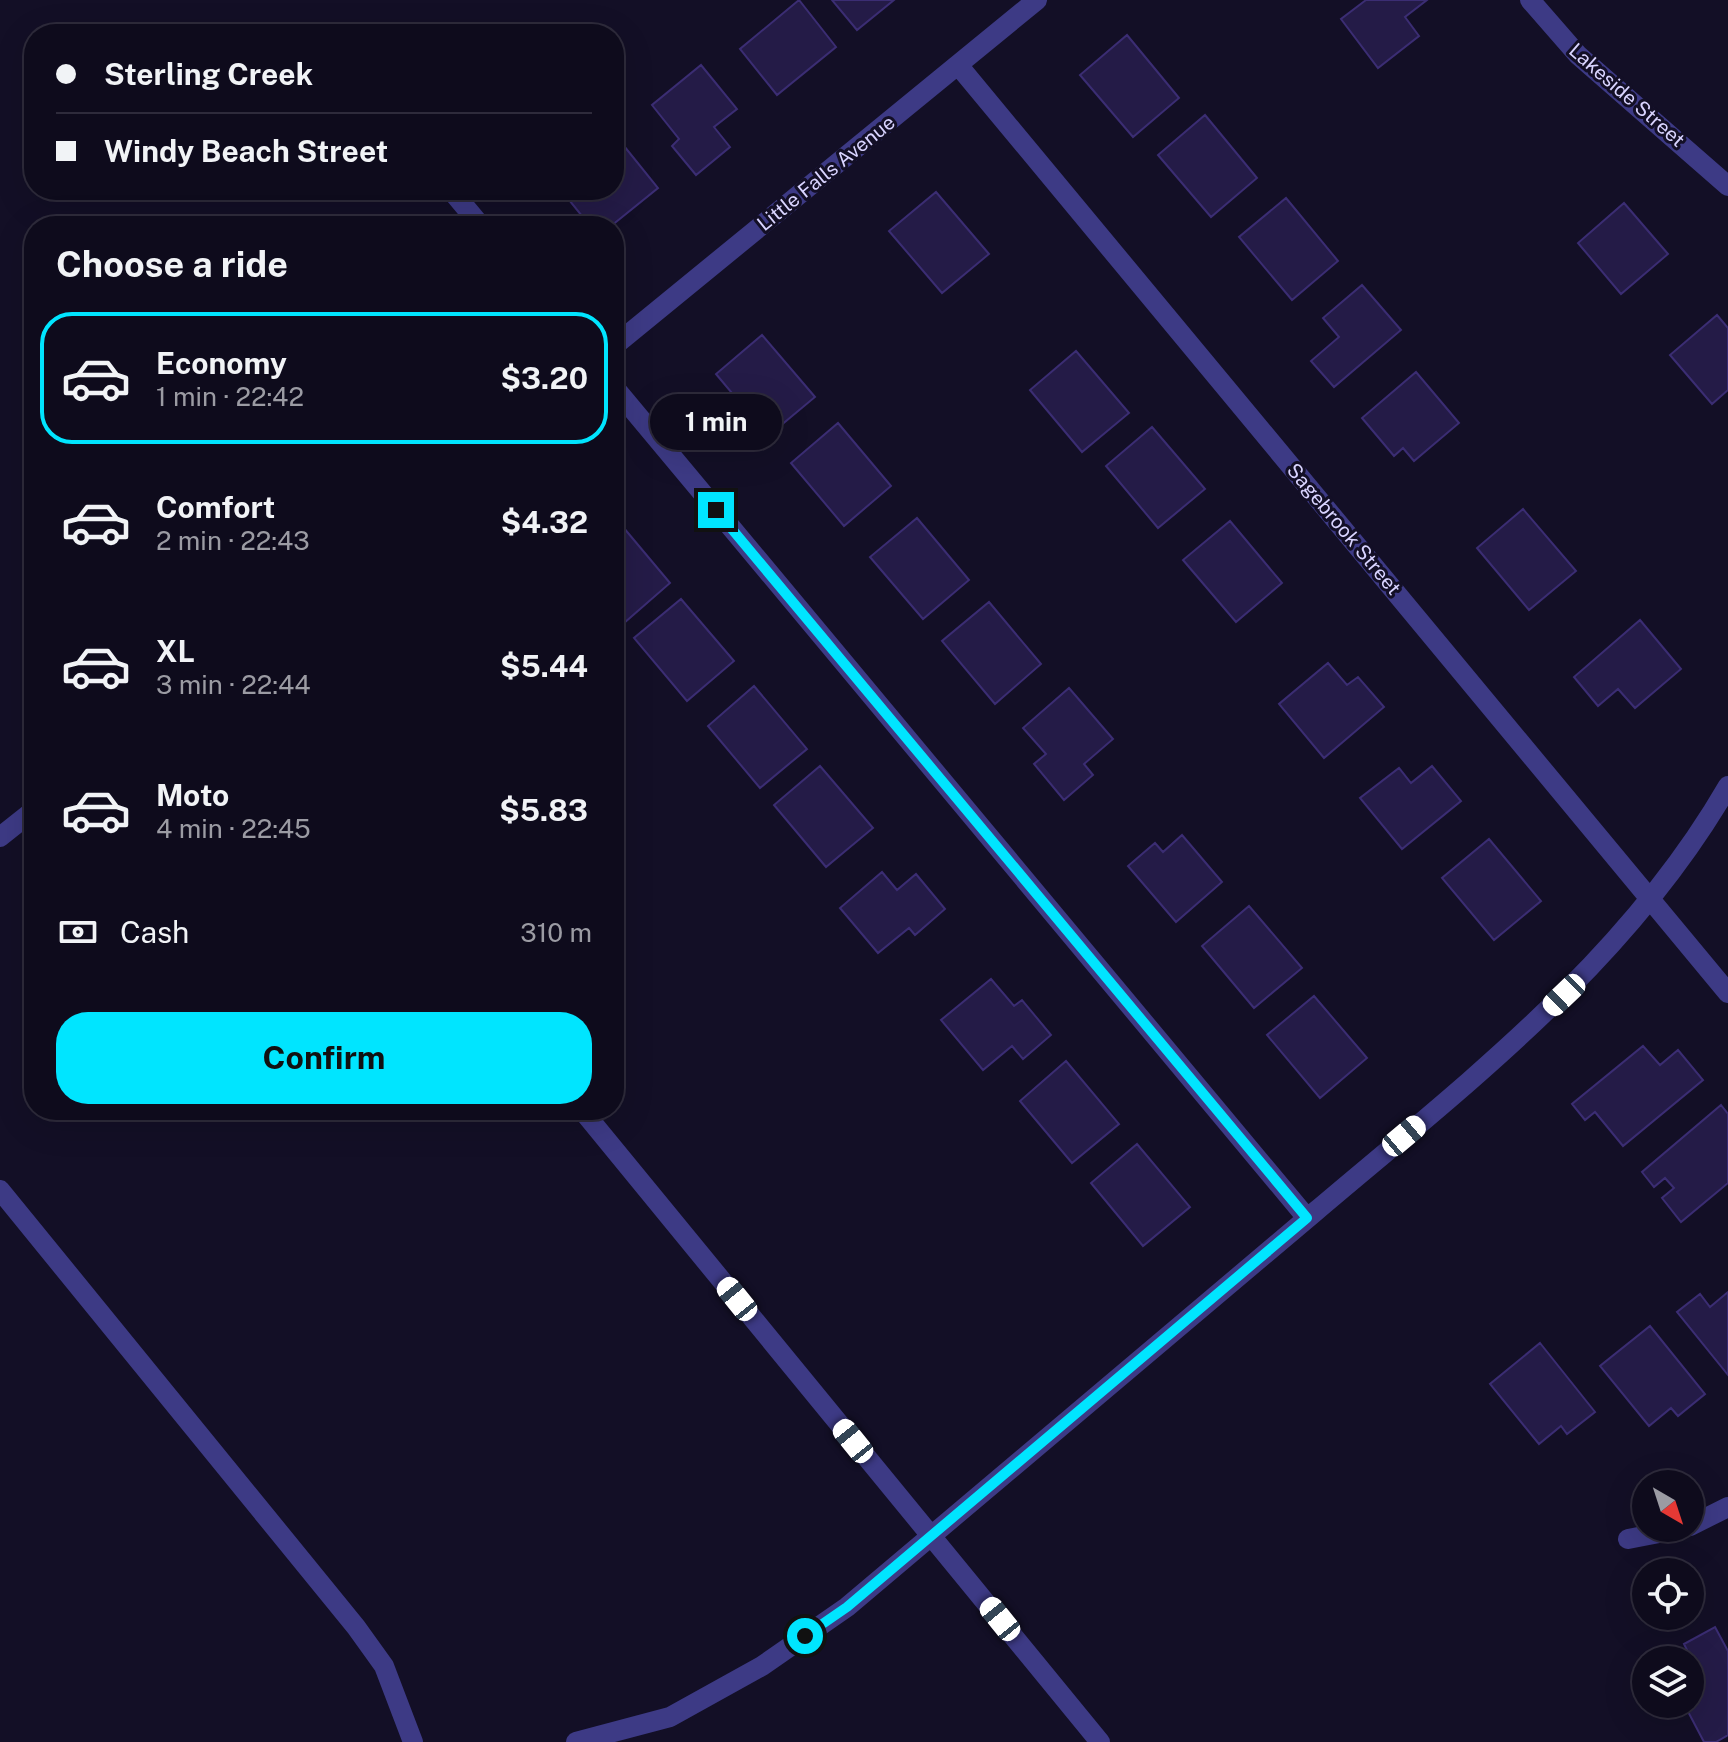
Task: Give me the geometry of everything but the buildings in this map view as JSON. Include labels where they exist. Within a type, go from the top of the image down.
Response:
[{"type":"street","name":"Little Falls Avenue","points":[[624,338],[1037,0]]},
{"type":"street","name":"Lakeside Street","points":[[1530,0],[1588,65],[1728,186]]},
{"type":"street","name":"Sagebrook Street","points":[[958,65],[1728,993]]},
{"type":"street","points":[[459,200],[473,216]]},
{"type":"street","points":[[624,399],[1307,1218]]},
{"type":"street","points":[[576,1742],[670,1717],[762,1666],[847,1607],[1523,1035],[1601,957],[1652,898],[1728,786]]},
{"type":"street","points":[[0,837],[24,818]]},
{"type":"street","points":[[590,1120],[1100,1742]]},
{"type":"street","points":[[0,1190],[356,1627],[384,1666],[413,1742]]},
{"type":"street","points":[[1704,1519],[1728,1507]]},
{"type":"street","points":[[1628,1539],[1632,1538]]},
{"type":"route","points":[[716,510],[1307,1218],[847,1607],[805,1636]]}]
